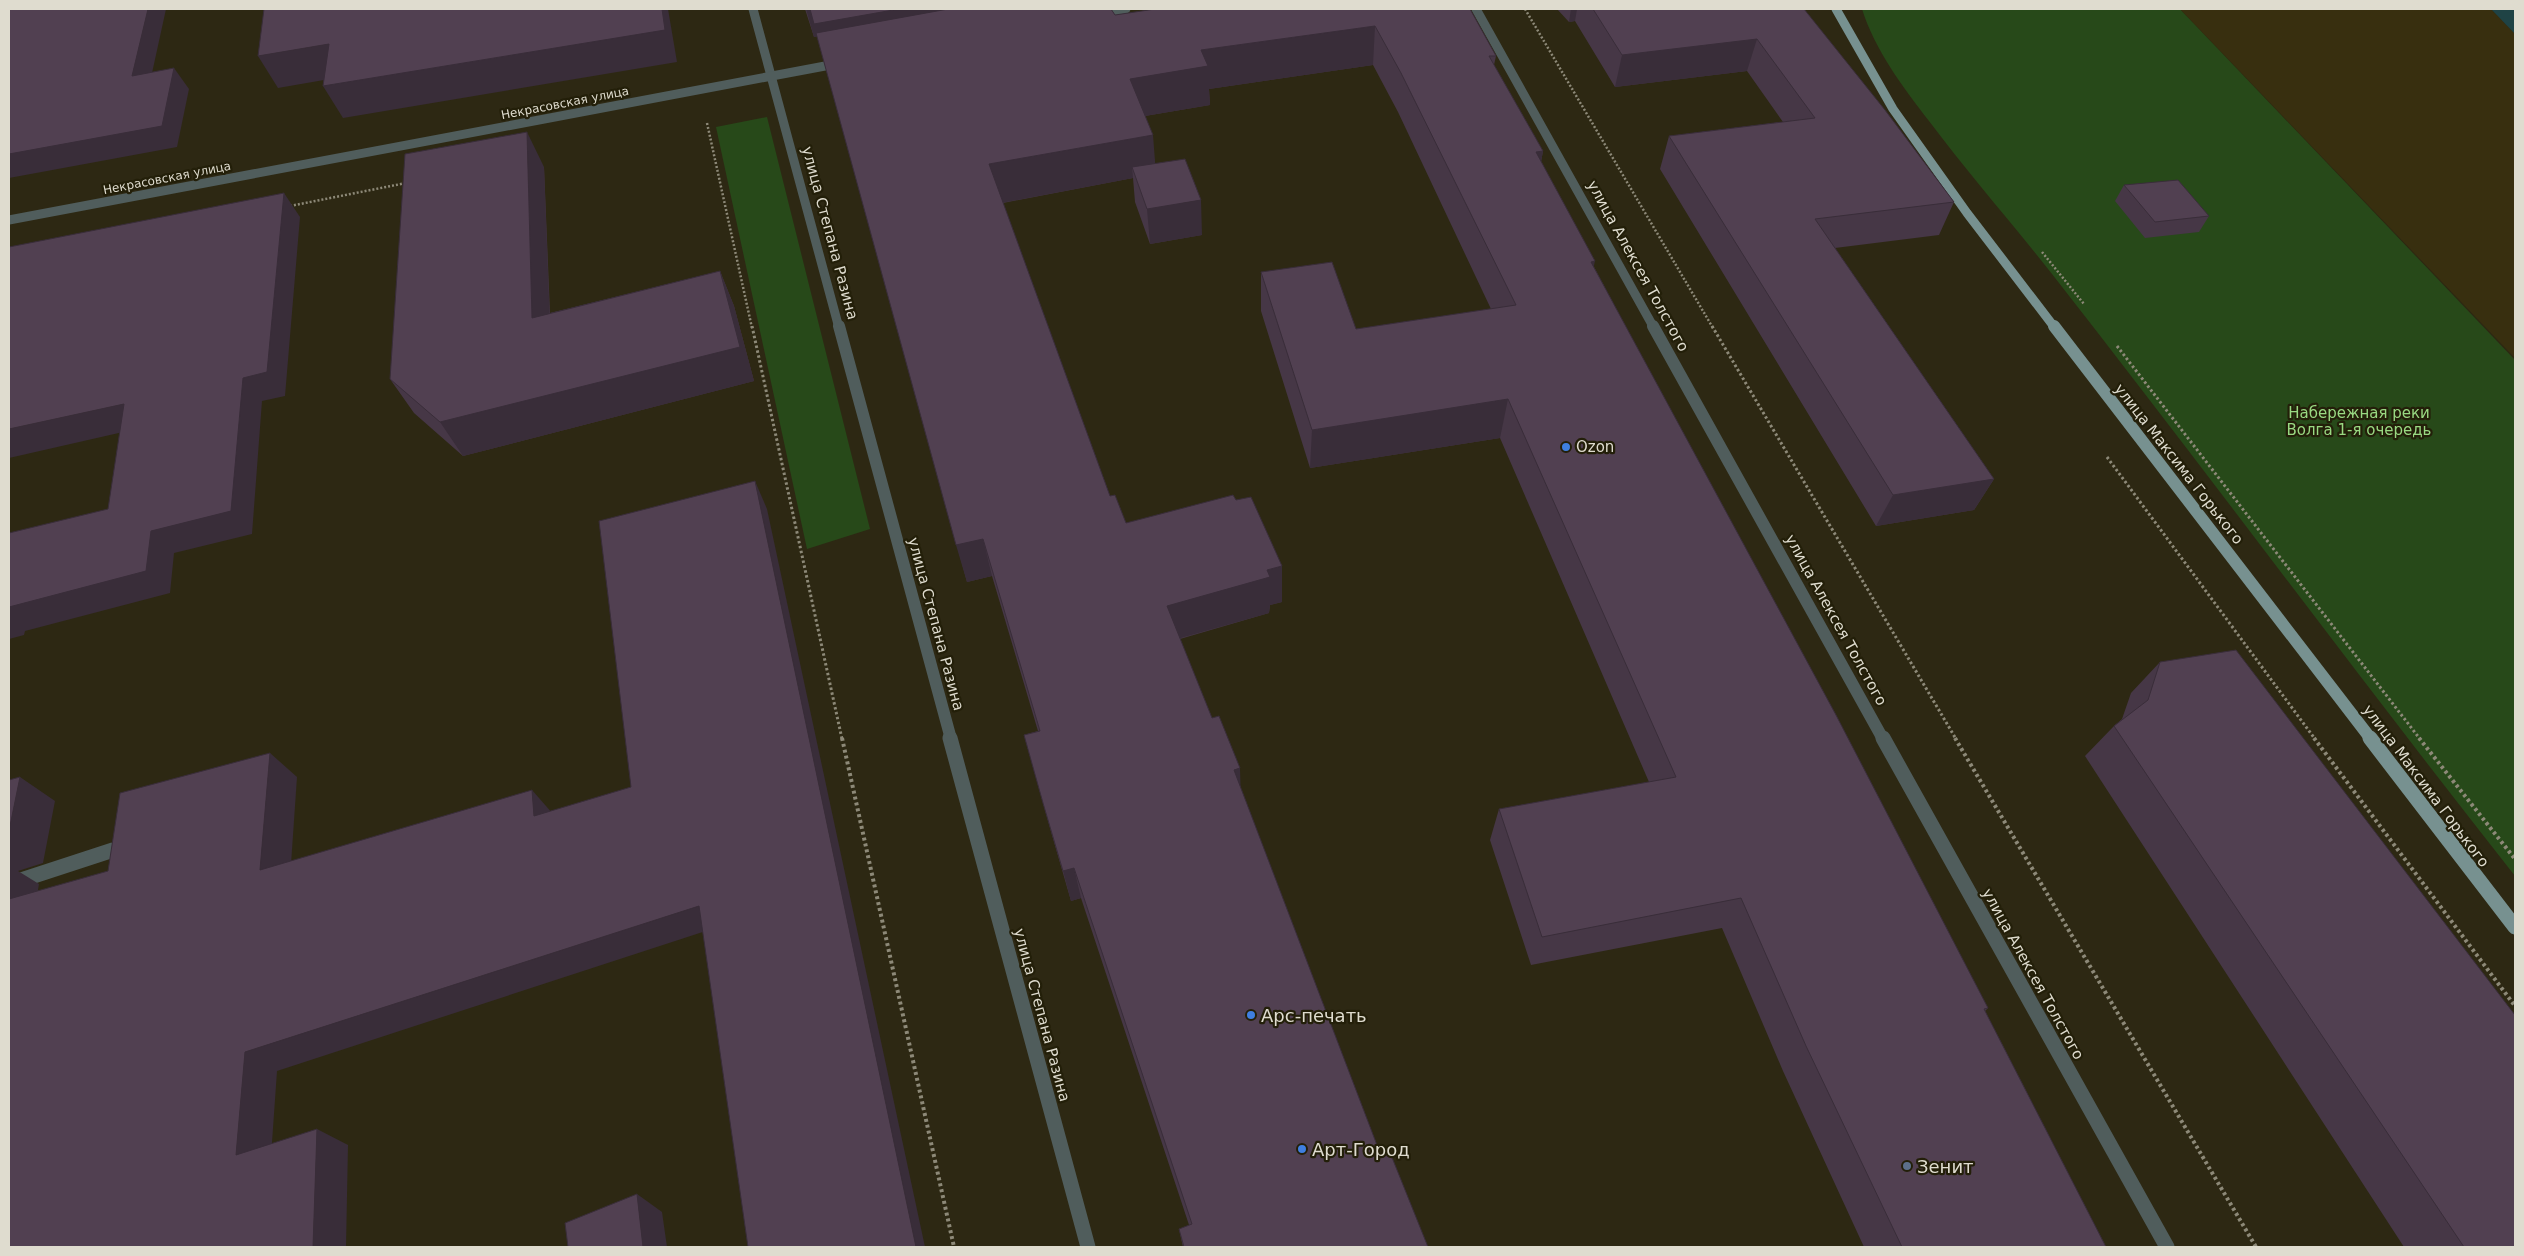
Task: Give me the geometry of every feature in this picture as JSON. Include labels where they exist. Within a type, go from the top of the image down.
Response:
[{"type":"main road","name":"улица Максима Горького","points":[[1836,9],[1893,109],[1967,213],[2515,927]]},
{"type":"street","name":"улица Степана Разина","points":[[752,9],[1088,1247]]},
{"type":"street","points":[[1088,16],[1126,9]]},
{"type":"street","name":"улица Алексея Толстого","points":[[1476,9],[2167,1247]]},
{"type":"street","name":"Некрасовская улица","points":[[9,220],[848,62]]},
{"type":"street","points":[[9,884],[113,850]]},
{"type":"path","points":[[1525,9],[2256,1247]]},
{"type":"path","points":[[697,124],[707,123],[954,1247]]},
{"type":"path","points":[[280,208],[406,183]]},
{"type":"path","points":[[2105,453],[2273,683],[2515,1006]]},
{"type":"green space","name":"Набережная реки Волга 1-я очередь","points":[[1862,9],[2180,9],[2515,360],[2515,876],[2052,274],[1919,108],[1899,81],[1882,53]]},
{"type":"green space","points":[[767,117],[870,529],[807,549],[716,127]]},
{"type":"sand","points":[[2180,9],[2491,9],[2515,34],[2515,358]]},
{"type":"water","points":[[2491,9],[2515,9],[2515,34]]},
{"type":"building","points":[[9,9],[148,9],[132,76],[174,68],[162,126],[9,154]]},
{"type":"building","points":[[264,9],[662,9],[665,30],[323,86],[329,44],[258,56]]},
{"type":"building","points":[[810,9],[899,9],[814,24]]},
{"type":"building","points":[[948,9],[1111,9],[1115,15],[1155,9],[1470,9],[1496,56],[1489,56],[1543,151],[1536,152],[1595,261],[1591,262],[1836,715],[1988,1008],[1984,1009],[2106,1247],[1902,1247],[1806,1046],[1741,898],[1542,937],[1499,809],[1676,777],[1508,399],[1312,430],[1261,272],[1332,262],[1356,329],[1516,305],[1401,73],[1375,26],[1201,50],[1208,66],[1130,79],[1153,135],[989,164],[1110,496],[1115,495],[1126,523],[1233,495],[1236,500],[1251,497],[1282,566],[1267,570],[1270,577],[1167,606],[1212,718],[1219,716],[1240,768],[1234,770],[1380,1153],[1389,1150],[1428,1247],[1184,1247],[1179,1229],[1192,1224],[1074,868],[1063,871],[1043,803],[1024,735],[1040,731],[983,539],[956,545],[816,33]]},
{"type":"building","points":[[1593,9],[1804,9],[1885,110],[1954,202],[1815,219],[1994,479],[1893,495],[1669,136],[1815,118],[1757,39],[1622,55]]},
{"type":"building","points":[[527,132],[532,318],[720,271],[740,347],[440,422],[390,379],[405,154]]},
{"type":"building","points":[[1185,159],[1201,200],[1147,209],[1132,167]]},
{"type":"building","points":[[2178,180],[2209,216],[2155,222],[2124,185]]},
{"type":"building","points":[[284,193],[267,372],[243,378],[231,511],[151,531],[146,571],[9,607],[9,533],[108,509],[124,404],[9,429],[9,247]]},
{"type":"building","points":[[755,481],[916,1247],[748,1247],[699,906],[245,1052],[236,1155],[317,1129],[313,1247],[9,1247],[9,899],[108,871],[120,793],[270,753],[260,870],[532,790],[534,816],[631,787],[599,521]]},
{"type":"building","points":[[2236,650],[2515,1015],[2515,1247],[2464,1247],[2114,726],[2148,700],[2160,662]]},
{"type":"building","points":[[20,777],[9,831],[9,780]]},
{"type":"building","points":[[637,1194],[643,1247],[568,1247],[565,1223]]},
{"type":"place","name":"Ozon","points":[[1566,447]]},
{"type":"place","name":"Арс-печать","points":[[1251,1015]]},
{"type":"place","name":"Арт-Город","points":[[1302,1149]]},
{"type":"place","name":"Зенит","points":[[1907,1166]]}]
